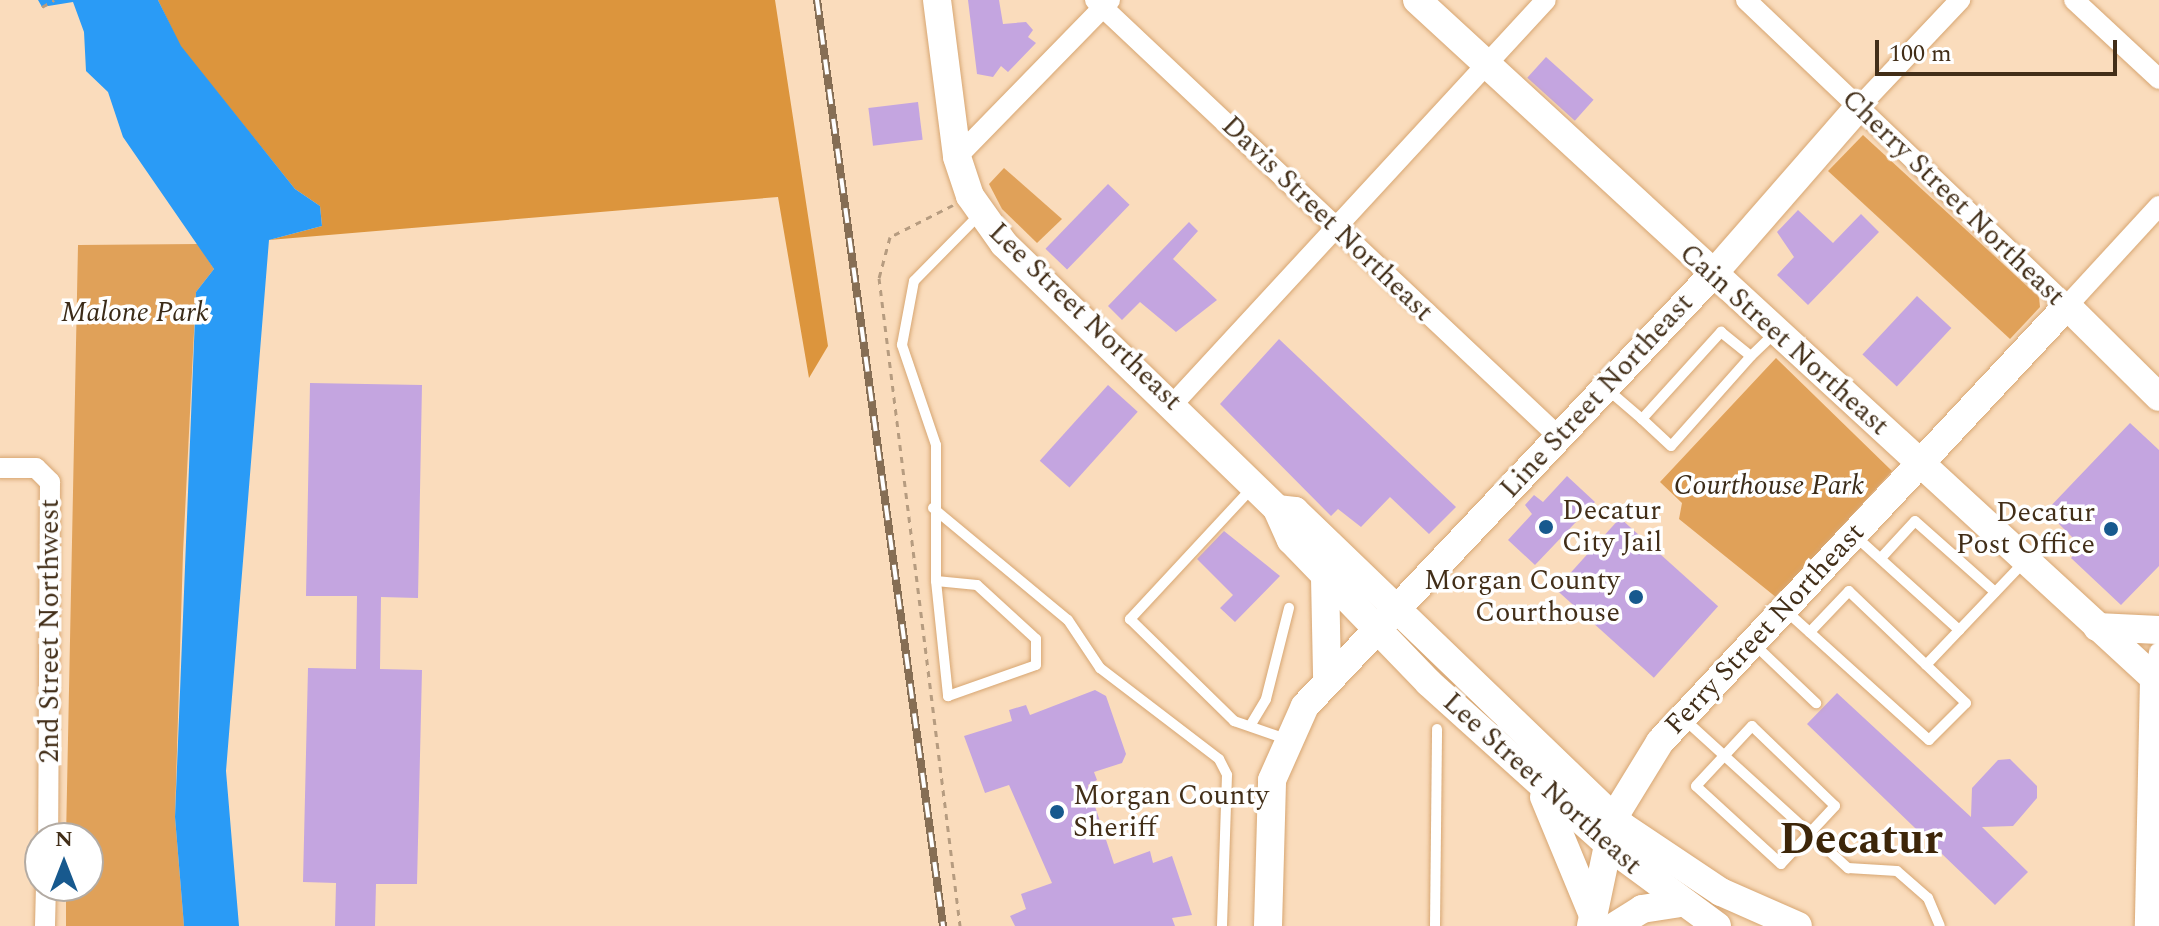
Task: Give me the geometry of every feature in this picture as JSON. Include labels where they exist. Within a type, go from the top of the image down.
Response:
[{"type":"street","name":"Lee Street Northeast","points":[[937,0],[957,157],[975,205],[1256,485],[1277,509],[1277,523],[1325,578],[1386,622],[1611,830],[1678,903],[1717,926]]},
{"type":"street","name":"Cain Street Northeast","points":[[1417,0],[2097,627],[2156,665]]},
{"type":"street","points":[[1174,403],[1334,224],[1546,0]]},
{"type":"street","name":"Cherry Street Northeast","points":[[1746,0],[2159,397]]},
{"type":"street","name":"Line Street Northeast","points":[[1268,926],[1272,780],[1286,739],[1327,677],[1386,622],[1713,274],[1858,108],[1960,0]]},
{"type":"street","points":[[2074,0],[2159,79]]},
{"type":"street","points":[[957,157],[1102,2]]},
{"type":"street","name":"Davis Street Northeast","points":[[1102,2],[1559,437]]},
{"type":"street","name":"Ferry Street Northeast","points":[[1611,830],[1683,717],[2159,206]]},
{"type":"street","name":"2nd Street Northwest","points":[[0,468],[36,468],[50,482],[48,822]]},
{"type":"street","name":"Lee Street Northeast","points":[[1277,509],[1295,511],[1386,622],[1534,779],[1611,830],[1721,892],[1798,926]]},
{"type":"street","points":[[1325,578],[1327,677]]},
{"type":"street","points":[[2097,627],[2122,634],[2159,630]]},
{"type":"street","points":[[2149,926],[2156,665]]},
{"type":"street","points":[[1534,779],[1569,843],[1600,922]]},
{"type":"street","points":[[1600,922],[1611,830]]},
{"type":"street","points":[[45,926],[46,902]]},
{"type":"street","points":[[1600,922],[1642,909],[1678,903]]},
{"type":"lane","points":[[936,581],[977,585],[1036,639],[1036,665],[948,696],[936,581],[933,508],[936,445],[905,360],[903,329],[918,273],[975,205]]},
{"type":"lane","points":[[1605,386],[1671,446],[1776,331]]},
{"type":"lane","points":[[1642,419],[1721,332],[1751,356]]},
{"type":"lane","points":[[1256,485],[1130,619],[1212,703],[1250,726],[1286,739]]},
{"type":"lane","points":[[933,508],[1068,620],[1100,668],[1219,759],[1227,775],[1222,926]]},
{"type":"lane","points":[[1881,558],[1915,521],[1995,592]]},
{"type":"lane","points":[[1853,534],[1959,630]]},
{"type":"lane","points":[[1926,665],[2025,561]]},
{"type":"lane","points":[[1783,609],[1929,740],[1966,703],[1849,591],[1810,632]]},
{"type":"lane","points":[[1250,726],[1266,699],[1289,608]]},
{"type":"lane","points":[[1753,643],[1816,703]]},
{"type":"lane","points":[[1683,717],[1848,868],[1897,871],[1928,898],[1940,926]]},
{"type":"lane","points":[[1752,726],[1835,806],[1812,835],[1781,864],[1696,786],[1752,726]]},
{"type":"lane","points":[[1435,926],[1437,729]]},
{"type":"path","points":[[42,7],[54,0]]},
{"type":"path","points":[[960,926],[879,278],[890,237],[975,205]]},
{"type":"green space","points":[[1863,135],[2039,297],[2040,307],[2010,339],[1828,171]]},
{"type":"green space","points":[[1004,168],[1062,219],[1037,243],[1002,209],[989,184]]},
{"type":"green space","name":"Malone Park","points":[[198,244],[214,269],[196,292],[183,553],[175,817],[184,926],[66,926],[66,902],[104,902],[104,822],[66,822],[78,245]]},
{"type":"green space","name":"Courthouse Park","points":[[1776,358],[1892,471],[1777,598],[1679,519],[1682,503],[1660,482]]},
{"type":"shaded area","points":[[158,0],[775,0],[828,346],[809,378],[778,197],[269,240],[322,226],[320,206],[295,189],[180,46]]},
{"type":"water","points":[[38,0],[158,0],[181,46],[295,189],[320,206],[322,226],[269,240],[226,771],[239,926],[184,926],[175,817],[196,292],[214,269],[123,137],[108,92],[86,71],[84,32],[73,2],[42,7]]},
{"type":"building","points":[[968,0],[999,0],[1003,24],[1026,22],[1033,30],[1028,37],[1036,43],[1008,72],[1001,66],[993,77],[977,74]]},
{"type":"building","points":[[1546,57],[1594,100],[1575,121],[1527,78]]},
{"type":"building","points":[[918,102],[923,140],[873,146],[868,108]]},
{"type":"building","points":[[1108,184],[1130,205],[1067,270],[1045,249]]},
{"type":"building","points":[[1798,210],[1833,243],[1861,214],[1879,232],[1808,305],[1777,275],[1794,257],[1777,232]]},
{"type":"building","points":[[1189,222],[1198,231],[1173,259],[1217,300],[1176,332],[1140,302],[1122,320],[1108,306]]},
{"type":"building","points":[[1917,296],[1951,328],[1897,387],[1862,355]]},
{"type":"building","points":[[1279,339],[1456,507],[1429,534],[1390,497],[1361,527],[1338,509],[1331,516],[1220,404]]},
{"type":"building","points":[[310,383],[422,385],[418,598],[381,597],[380,669],[422,670],[417,884],[376,884],[375,926],[335,926],[336,883],[303,882],[308,668],[356,669],[357,596],[306,596]]},
{"type":"building","points":[[1108,385],[1138,412],[1069,488],[1040,461]]},
{"type":"building","name":"Decatur Post Office","points":[[2130,423],[2159,450],[2159,566],[2121,605],[2071,558],[2081,546],[2046,511]]},
{"type":"building","name":"Decatur City Jail","points":[[1567,476],[1595,502],[1535,565],[1508,540],[1532,514],[1525,505],[1534,495],[1543,502]]},
{"type":"building","name":"Morgan County Courthouse","points":[[1620,518],[1718,606],[1654,678],[1556,589]]},
{"type":"building","points":[[1224,531],[1280,576],[1235,622],[1220,608],[1233,595],[1197,559]]},
{"type":"building","name":"Morgan County Sheriff","points":[[1095,690],[1106,696],[1126,754],[1122,763],[1094,772],[1097,780],[1088,785],[1114,864],[1150,851],[1153,863],[1172,856],[1192,915],[1172,918],[1175,926],[1015,926],[1010,916],[1026,909],[1021,894],[1052,883],[1009,785],[985,793],[964,736],[1012,721],[1009,710],[1026,705],[1030,715]]},
{"type":"building","points":[[1837,693],[1971,817],[1972,788],[1998,760],[2010,759],[2037,786],[2037,798],[2013,826],[1982,827],[2028,872],[1995,905],[1807,724]]},
{"type":"railway","points":[[817,0],[943,926]]},
{"type":"place","name":"Decatur City Jail","points":[[1546,527]]},
{"type":"place","name":"Decatur Post Office","points":[[2111,529]]},
{"type":"place","name":"Morgan County Courthouse","points":[[1636,597]]},
{"type":"place","name":"Morgan County Sheriff","points":[[1057,812]]},
{"type":"district","name":"Decatur","points":[[1861,840]]}]
